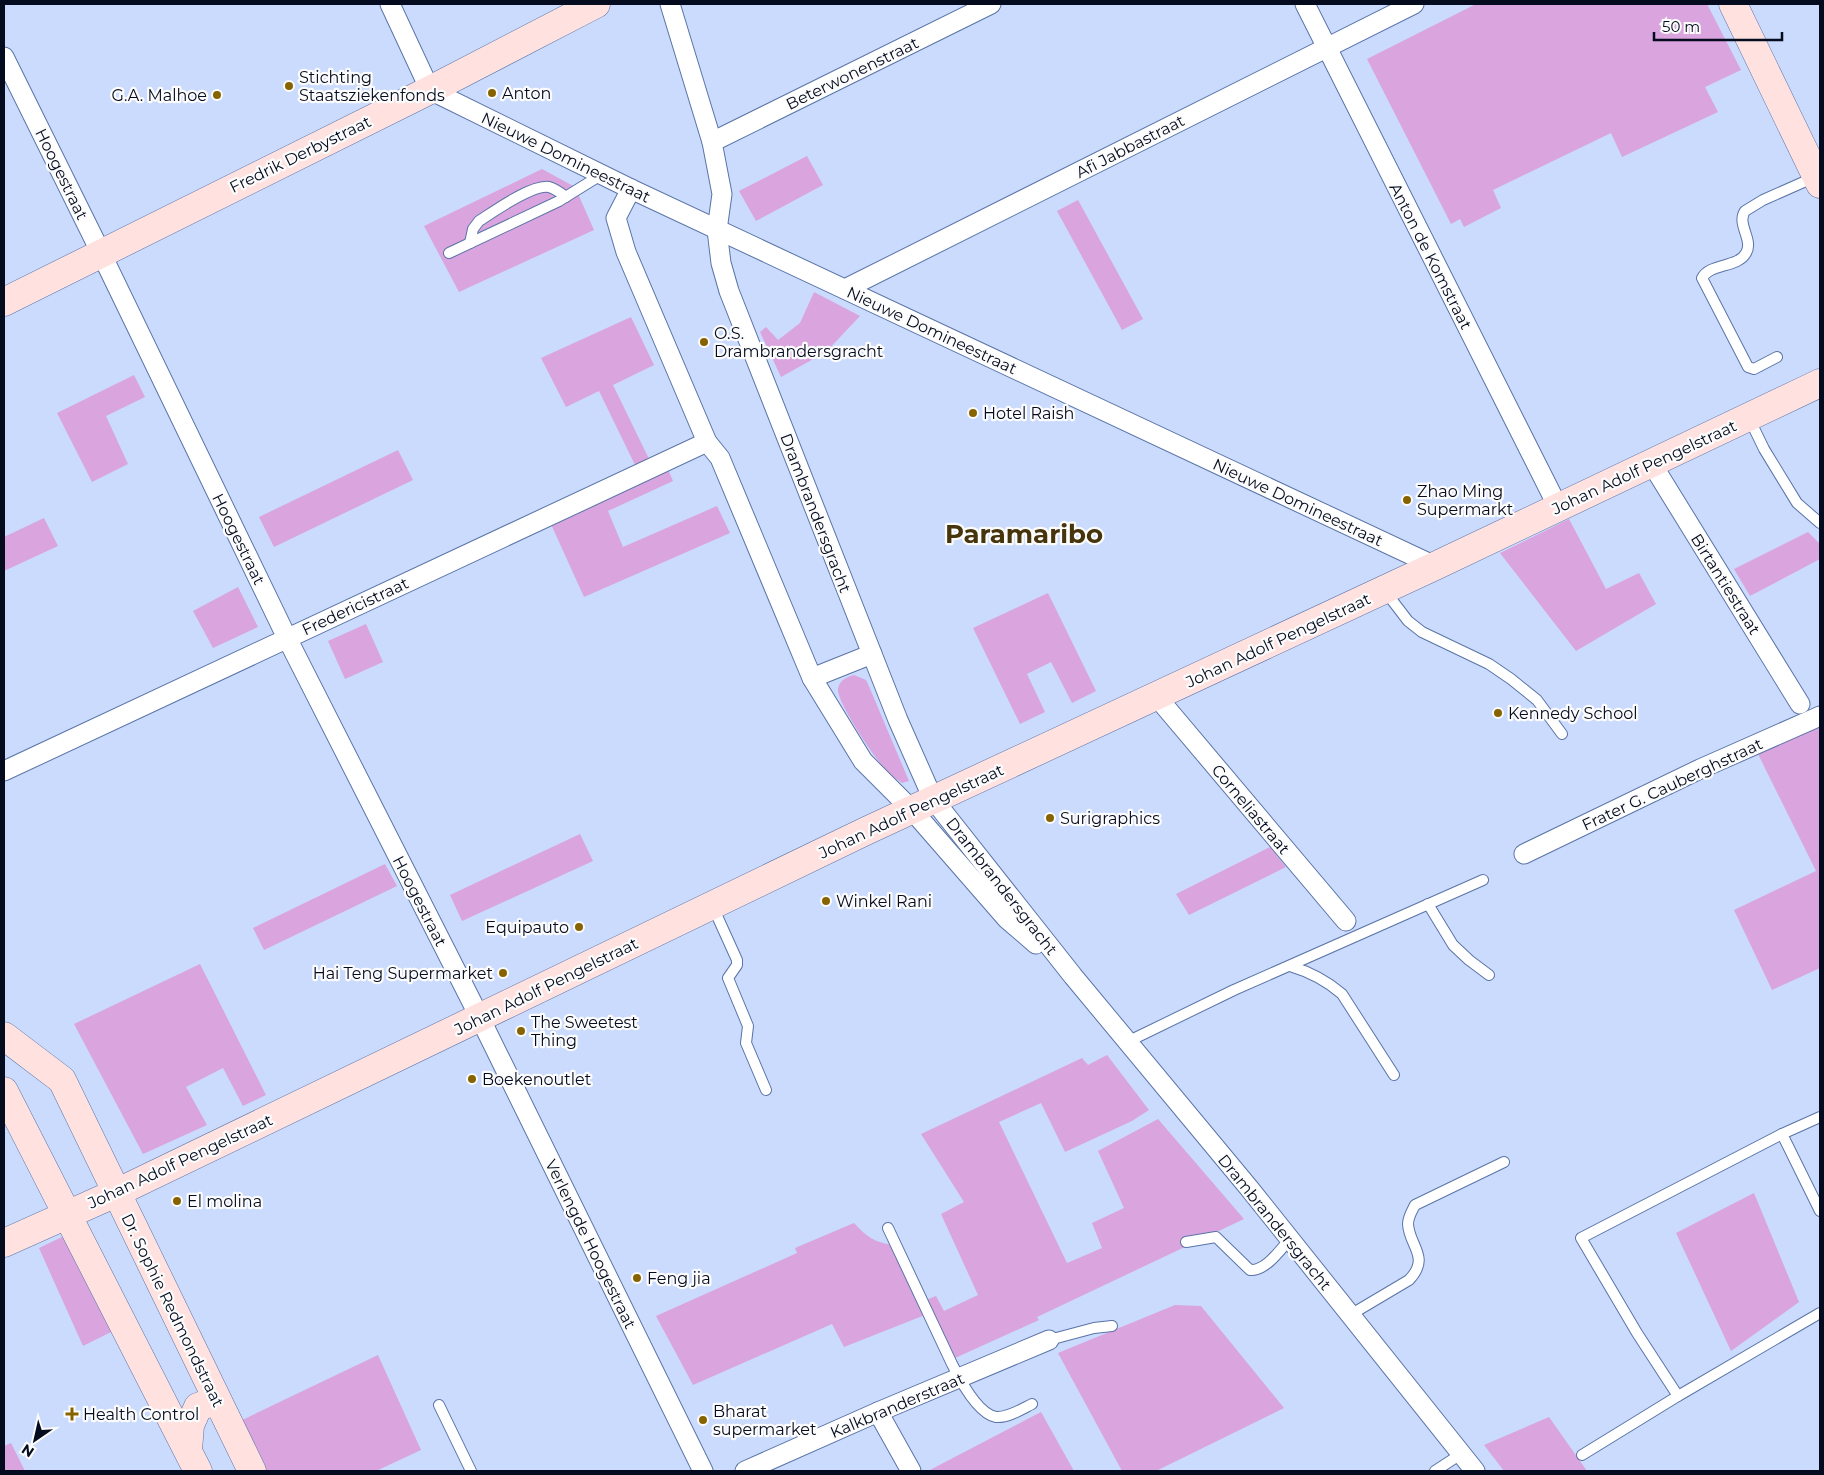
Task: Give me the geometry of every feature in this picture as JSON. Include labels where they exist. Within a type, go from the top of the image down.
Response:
[{"type":"main road","name":"Fredrik Derbystraat","points":[[4,302],[430,90],[596,4]]},
{"type":"main road","points":[[1733,4],[1818,180]]},
{"type":"main road","name":"Johan Adolf Pengelstraat","points":[[4,1244],[66,1214],[116,1193],[922,805],[1385,590],[1820,383]]},
{"type":"main road","name":"Dr. Sophie Redmondstraat","points":[[4,1036],[62,1080],[252,1471]]},
{"type":"main road","points":[[4,1091],[193,1461]]},
{"type":"main road","points":[[193,1461],[190,1425],[198,1407],[217,1400]]},
{"type":"street","points":[[390,4],[430,90]]},
{"type":"street","name":"Drambrandersgracht","points":[[670,4],[712,142],[722,194],[717,230],[720,263],[729,291],[872,654],[922,805]]},
{"type":"street","name":"Beterwonenstraat","points":[[712,142],[991,4]]},
{"type":"street","name":"Anton de Komstraat","points":[[1305,4],[1558,507]]},
{"type":"street","name":"Afi Jabbastraat","points":[[845,290],[1414,4]]},
{"type":"street","name":"Hoogestraat","points":[[4,57],[287,638],[480,1018]]},
{"type":"street","name":"Nieuwe Domineestraat","points":[[430,90],[630,189],[1435,566]]},
{"type":"street","name":"Drambrandersgracht","points":[[630,189],[616,218],[626,252],[707,442],[720,458],[812,678],[863,762],[922,805],[1073,976],[1290,1239],[1475,1471]]},
{"type":"street","name":"Fredericistraat","points":[[4,771],[707,442]]},
{"type":"street","name":"Birtantiestraat","points":[[1652,464],[1800,704]]},
{"type":"street","points":[[812,678],[872,654]]},
{"type":"street","name":"Corneliastraat","points":[[1156,697],[1346,921]]},
{"type":"street","name":"Frater G. Cauberghstraat","points":[[1524,854],[1700,769],[1820,716]]},
{"type":"street","name":"Verlengde Hoogestraat","points":[[480,1018],[703,1471]]},
{"type":"street","name":"Kalkbranderstraat","points":[[745,1471],[878,1412],[1049,1340]]},
{"type":"street","points":[[878,1412],[911,1471]]},
{"type":"lane","points":[[449,253],[566,197],[601,175]]},
{"type":"lane","points":[[1777,357],[1754,369],[1748,367],[1702,278],[1706,272],[1741,258],[1746,253],[1748,246],[1742,220],[1745,210],[1763,200],[1818,180]]},
{"type":"lane","points":[[470,243],[473,229],[479,221],[534,189],[548,187],[557,190],[566,197]]},
{"type":"lane","points":[[1749,418],[1764,449],[1797,503],[1820,523]]},
{"type":"lane","points":[[1385,590],[1408,621],[1422,632],[1489,664],[1518,684],[1537,700],[1562,734]]},
{"type":"lane","points":[[1127,1042],[1290,966],[1483,880]]},
{"type":"lane","points":[[1428,904],[1453,945],[1489,975]]},
{"type":"lane","points":[[713,906],[737,960],[737,965],[728,978],[748,1026],[746,1043],[766,1090]]},
{"type":"lane","points":[[1290,966],[1318,976],[1342,994],[1394,1075]]},
{"type":"lane","points":[[1678,1396],[1637,1333],[1581,1238],[1820,1116]]},
{"type":"lane","points":[[1782,1134],[1820,1211]]},
{"type":"lane","points":[[1350,1315],[1413,1276],[1417,1269],[1419,1254],[1408,1226],[1411,1212],[1415,1205],[1504,1162]]},
{"type":"lane","points":[[888,1228],[960,1378],[984,1412],[996,1417],[1006,1416],[1032,1404]]},
{"type":"lane","points":[[1186,1242],[1216,1237],[1250,1270],[1254,1270],[1261,1269],[1290,1239]]},
{"type":"lane","points":[[1582,1455],[1820,1313]]},
{"type":"lane","points":[[1049,1340],[1094,1328],[1112,1326]]},
{"type":"lane","points":[[439,1405],[471,1471]]},
{"type":"lane","points":[[1435,1471],[1461,1454]]},
{"type":"shaded area","points":[[1476,4],[1707,4],[1741,70],[1705,87],[1718,112],[1622,157],[1611,133],[1493,190],[1501,208],[1464,227],[1460,219],[1451,224],[1367,59]]},
{"type":"shaded area","points":[[807,156],[823,185],[756,221],[739,191]]},
{"type":"shaded area","points":[[542,169],[575,187],[594,230],[459,292],[424,226]]},
{"type":"shaded area","points":[[1078,200],[1143,319],[1122,330],[1057,211]]},
{"type":"shaded area","points":[[814,292],[860,316],[826,352],[781,377],[760,332],[766,327],[778,340],[800,323]]},
{"type":"shaded area","points":[[631,317],[654,365],[613,385],[650,461],[636,467],[599,391],[566,407],[541,358]]},
{"type":"shaded area","points":[[134,375],[145,397],[106,416],[128,464],[92,482],[57,413]]},
{"type":"shaded area","points":[[398,450],[413,480],[274,547],[259,517]]},
{"type":"shaded area","points":[[667,467],[673,481],[608,511],[623,547],[717,506],[730,533],[584,597],[550,522]]},
{"type":"shaded area","points":[[44,518],[58,546],[4,571],[4,537]]},
{"type":"shaded area","points":[[1569,519],[1606,589],[1639,573],[1656,604],[1576,651],[1500,553]]},
{"type":"shaded area","points":[[1808,532],[1820,544],[1820,559],[1750,596],[1734,569]]},
{"type":"shaded area","points":[[238,587],[258,627],[213,648],[193,611]]},
{"type":"shaded area","points":[[1048,593],[1096,691],[1072,703],[1051,662],[1027,674],[1045,712],[1020,724],[973,628]]},
{"type":"shaded area","points":[[366,624],[383,662],[345,679],[328,641]]},
{"type":"shaded area","points":[[854,675],[866,680],[909,781],[902,783],[882,765],[843,706],[838,689],[840,683]]},
{"type":"shaded area","points":[[1820,724],[1820,968],[1772,990],[1734,910],[1816,871],[1757,752]]},
{"type":"shaded area","points":[[580,834],[593,861],[462,921],[450,895]]},
{"type":"shaded area","points":[[1270,847],[1286,867],[1189,915],[1176,894]]},
{"type":"shaded area","points":[[385,864],[397,886],[264,950],[253,928]]},
{"type":"shaded area","points":[[200,964],[266,1095],[243,1106],[223,1068],[186,1087],[207,1125],[143,1154],[74,1024]]},
{"type":"shaded area","points":[[1107,1055],[1149,1110],[1132,1121],[1065,1152],[1041,1103],[999,1122],[1067,1263],[1102,1248],[1092,1223],[1124,1208],[1098,1151],[1158,1119],[1244,1219],[1037,1317],[1039,1320],[955,1358],[926,1300],[936,1296],[944,1311],[978,1295],[941,1214],[964,1202],[921,1134],[1082,1058],[1088,1065]]},
{"type":"shaded area","points":[[1754,1193],[1799,1302],[1731,1351],[1676,1233]]},
{"type":"shaded area","points":[[854,1223],[871,1238],[893,1245],[925,1315],[844,1347],[832,1324],[693,1385],[656,1316],[797,1253],[795,1248]]},
{"type":"shaded area","points":[[68,1234],[115,1330],[83,1346],[39,1248]]},
{"type":"shaded area","points":[[1175,1305],[1201,1306],[1284,1408],[1156,1471],[1122,1471],[1058,1353]]},
{"type":"shaded area","points":[[378,1355],[421,1450],[376,1471],[263,1471],[238,1422]]},
{"type":"shaded area","points":[[1041,1412],[1074,1471],[928,1471]]},
{"type":"shaded area","points":[[1549,1417],[1587,1471],[1504,1471],[1484,1445]]},
{"type":"shaded area","points":[[11,1443],[25,1471],[4,1471],[4,1446]]},
{"type":"place","name":"Stichting Staatsziekenfonds","points":[[289,86]]},
{"type":"place","name":"Anton","points":[[492,93]]},
{"type":"place","name":"G.A. Malhoe","points":[[217,95]]},
{"type":"place","name":"O.S. Drambrandersgracht","points":[[704,342]]},
{"type":"place","name":"Hotel Raish","points":[[973,413]]},
{"type":"place","name":"Zhao Ming Supermarkt","points":[[1407,500]]},
{"type":"place","name":"Kennedy School","points":[[1498,713]]},
{"type":"place","name":"Surigraphics","points":[[1050,818]]},
{"type":"place","name":"Winkel Rani","points":[[826,901]]},
{"type":"place","name":"Equipauto","points":[[579,927]]},
{"type":"place","name":"Hai Teng Supermarket","points":[[503,973]]},
{"type":"place","name":"The Sweetest Thing","points":[[521,1031]]},
{"type":"place","name":"Boekenoutlet","points":[[472,1079]]},
{"type":"place","name":"El molina","points":[[177,1201]]},
{"type":"place","name":"Feng jia","points":[[637,1278]]},
{"type":"place","name":"Health Control","points":[[72,1414]]},
{"type":"place","name":"Bharat supermarket","points":[[703,1420]]},
{"type":"district","name":"Paramaribo","points":[[1024,534]]}]
